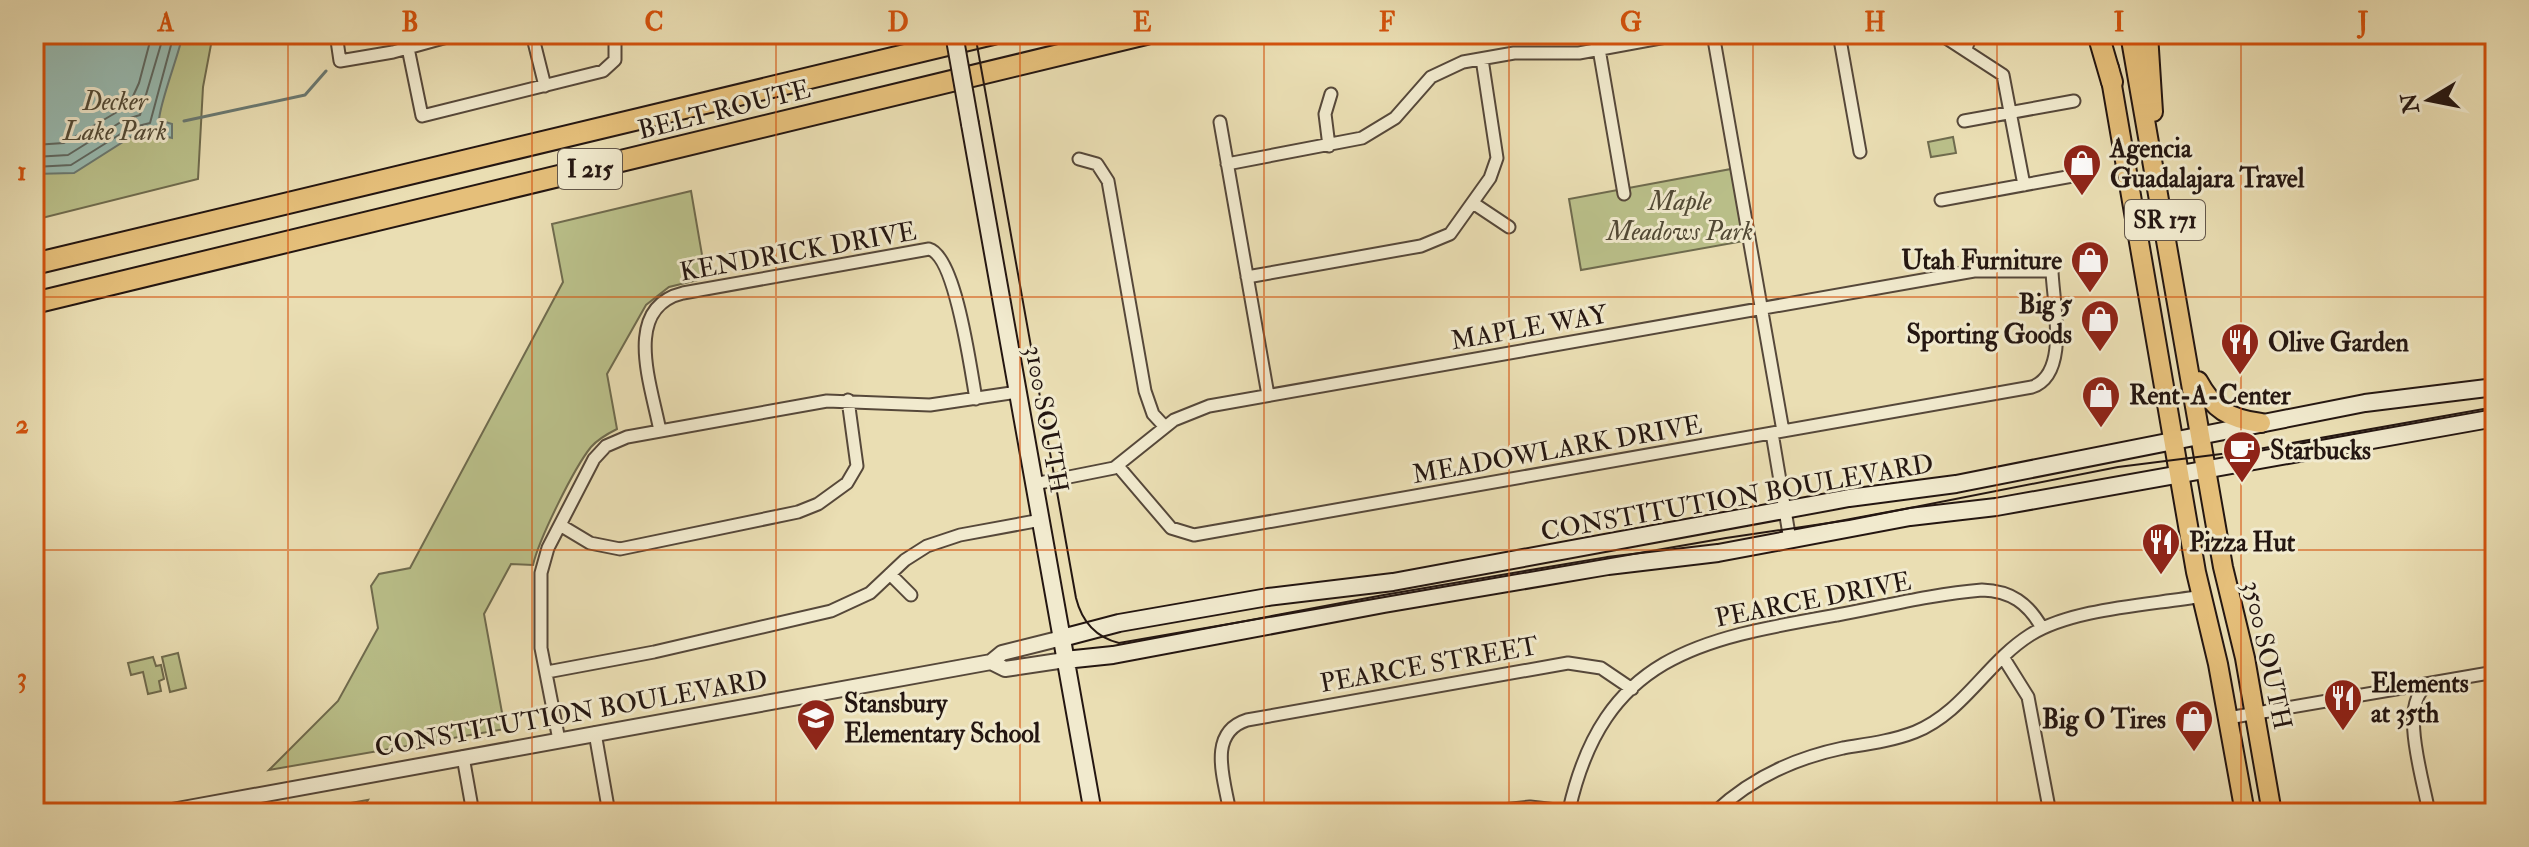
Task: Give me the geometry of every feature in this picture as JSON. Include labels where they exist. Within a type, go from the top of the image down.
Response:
[{"type":"highway","name":"BELT ROUTE","points":[[34,264],[993,34]]},
{"type":"highway","name":"BELT ROUTE","points":[[34,303],[1146,34]]},
{"type":"highway","points":[[2100,34],[2112,82]]},
{"type":"main road","name":"3100 SOUTH","points":[[954,34],[1093,813]]},
{"type":"main road","name":"3500 SOUTH","points":[[2130,34],[2151,139],[2223,567],[2255,714],[2272,813]]},
{"type":"main road","points":[[2148,34],[2153,84],[2151,139]]},
{"type":"main road","name":"3500 SOUTH","points":[[2112,82],[2202,596],[2245,813]]},
{"type":"main road","points":[[2189,357],[2198,382],[2218,410],[2261,423]]},
{"type":"main road","name":"CONSTITUTION BOULEVARD","points":[[1062,638],[1119,623],[1268,597],[1393,582],[1785,511],[1956,484],[2365,403],[2495,387]]},
{"type":"main road","name":"CONSTITUTION BOULEVARD","points":[[1065,660],[1113,655],[1608,566],[1694,557],[2495,418]]},
{"type":"street","points":[[336,34],[340,61],[408,48],[458,34]]},
{"type":"street","points":[[532,34],[545,86]]},
{"type":"street","points":[[408,48],[422,116],[599,72],[612,64],[616,55],[615,34]]},
{"type":"street","points":[[1227,164],[1329,146],[1375,133],[1395,118],[1431,77],[1452,66],[1514,53],[1569,54],[1682,34]]},
{"type":"street","points":[[1713,34],[1761,308],[1790,540]]},
{"type":"street","points":[[1839,34],[1860,152]]},
{"type":"street","points":[[1940,34],[2003,75],[2024,185]]},
{"type":"street","points":[[1966,49],[1971,34]]},
{"type":"street","points":[[1599,49],[1624,194]]},
{"type":"street","points":[[1247,277],[1431,244],[1450,234],[1493,172],[1498,150],[1482,59]]},
{"type":"street","points":[[1329,146],[1325,114],[1331,94]]},
{"type":"street","points":[[1964,121],[2074,101]]},
{"type":"street","points":[[1220,122],[1268,395]]},
{"type":"street","points":[[1079,159],[1097,164],[1108,181],[1145,391],[1153,414],[1165,427]]},
{"type":"street","points":[[1941,200],[2089,173]]},
{"type":"street","points":[[1473,203],[1509,227]]},
{"type":"street","name":"KENDRICK DRIVE","points":[[660,431],[644,338],[650,315],[666,299],[683,293],[935,251],[959,309],[976,399]]},
{"type":"street","name":"MAPLE WAY","points":[[1034,484],[1118,466],[1165,427],[1191,411],[1984,269],[2052,271],[2055,363],[2049,376],[2032,387]]},
{"type":"street","name":"MEADOWLARK DRIVE","points":[[1118,466],[1171,528],[1194,535],[2032,387]]},
{"type":"street","points":[[559,740],[541,648],[541,573],[560,525],[601,450],[620,439],[848,400],[930,405],[1018,392]]},
{"type":"street","points":[[560,525],[598,546],[620,549],[813,507],[844,486],[855,471],[857,460],[848,400]]},
{"type":"street","points":[[547,672],[654,652],[831,611],[861,598],[916,552],[947,538],[1041,520]]},
{"type":"street","points":[[890,574],[911,595]]},
{"type":"street","name":"PEARCE DRIVE","points":[[1569,810],[1588,749],[1632,689],[1680,654],[1720,637],[1991,590],[2016,598],[2028,607],[2042,628]]},
{"type":"street","points":[[1714,813],[1755,781],[1790,764],[1896,738],[1929,725],[1965,699],[2003,657],[2042,628],[2082,617],[2202,596]]},
{"type":"street","name":"CONSTITUTION BOULEVARD","points":[[161,813],[991,662],[1002,653],[1062,638]]},
{"type":"street","points":[[2003,657],[2028,697],[2050,813]]},
{"type":"street","name":"CONSTITUTION BOULEVARD","points":[[991,662],[1005,669],[1065,660]]},
{"type":"street","name":"PEARCE STREET","points":[[1230,813],[1221,750],[1230,728],[1253,718],[1568,663],[1601,668],[1632,689]]},
{"type":"street","points":[[2228,718],[2495,672]]},
{"type":"street","points":[[2411,714],[2417,694],[2431,684]]},
{"type":"street","points":[[2387,692],[2406,704],[2411,714],[2429,813]]},
{"type":"street","points":[[595,733],[609,813]]},
{"type":"street","points":[[463,757],[473,813]]},
{"type":"street","points":[[1473,813],[1512,808],[1583,813]]},
{"type":"green space","name":"Decker Lake Park","points":[[34,34],[213,34],[203,87],[198,179],[34,220]]},
{"type":"green space","points":[[1953,137],[1956,153],[1931,157],[1928,142]]},
{"type":"green space","name":"Maple Meadows Park","points":[[1731,169],[1744,241],[1581,270],[1569,199]]},
{"type":"green space","points":[[691,191],[706,278],[669,287],[646,305],[607,374],[617,429],[591,447],[584,457],[550,522],[533,565],[511,564],[484,614],[505,729],[269,770],[338,701],[378,628],[371,586],[379,574],[410,568],[563,282],[552,224]]},
{"type":"green space","points":[[178,653],[186,688],[170,692],[162,657]]},
{"type":"green space","points":[[153,657],[156,666],[161,665],[164,679],[159,681],[161,691],[148,694],[143,672],[131,675],[128,663]]},
{"type":"green space","points":[[368,800],[360,813],[295,813]]},
{"type":"water","points":[[34,34],[183,34],[159,120],[172,124],[172,138],[148,132],[134,135],[74,173],[34,174]]},
{"type":"waterway","points":[[184,121],[305,95],[326,71]]},
{"type":"tram line","points":[[975,34],[1076,598],[1091,627],[1103,637],[1119,643],[1726,538],[1849,520],[2118,467],[2253,450],[2495,407]]},
{"type":"place","name":"Agencia Guadalajara Travel","points":[[2082,197]]},
{"type":"place","name":"Utah Furniture","points":[[2090,294]]},
{"type":"place","name":"Big 5 Sporting Goods","points":[[2100,353]]},
{"type":"place","name":"Olive Garden","points":[[2240,376]]},
{"type":"place","name":"Rent-A-Center","points":[[2101,429]]},
{"type":"place","name":"Starbucks","points":[[2242,484]]},
{"type":"place","name":"Pizza Hut","points":[[2161,576]]},
{"type":"place","name":"Elements at 35th","points":[[2343,732]]},
{"type":"place","name":"Stansbury Elementary School","points":[[816,752]]},
{"type":"place","name":"Big O Tires","points":[[2194,753]]}]
